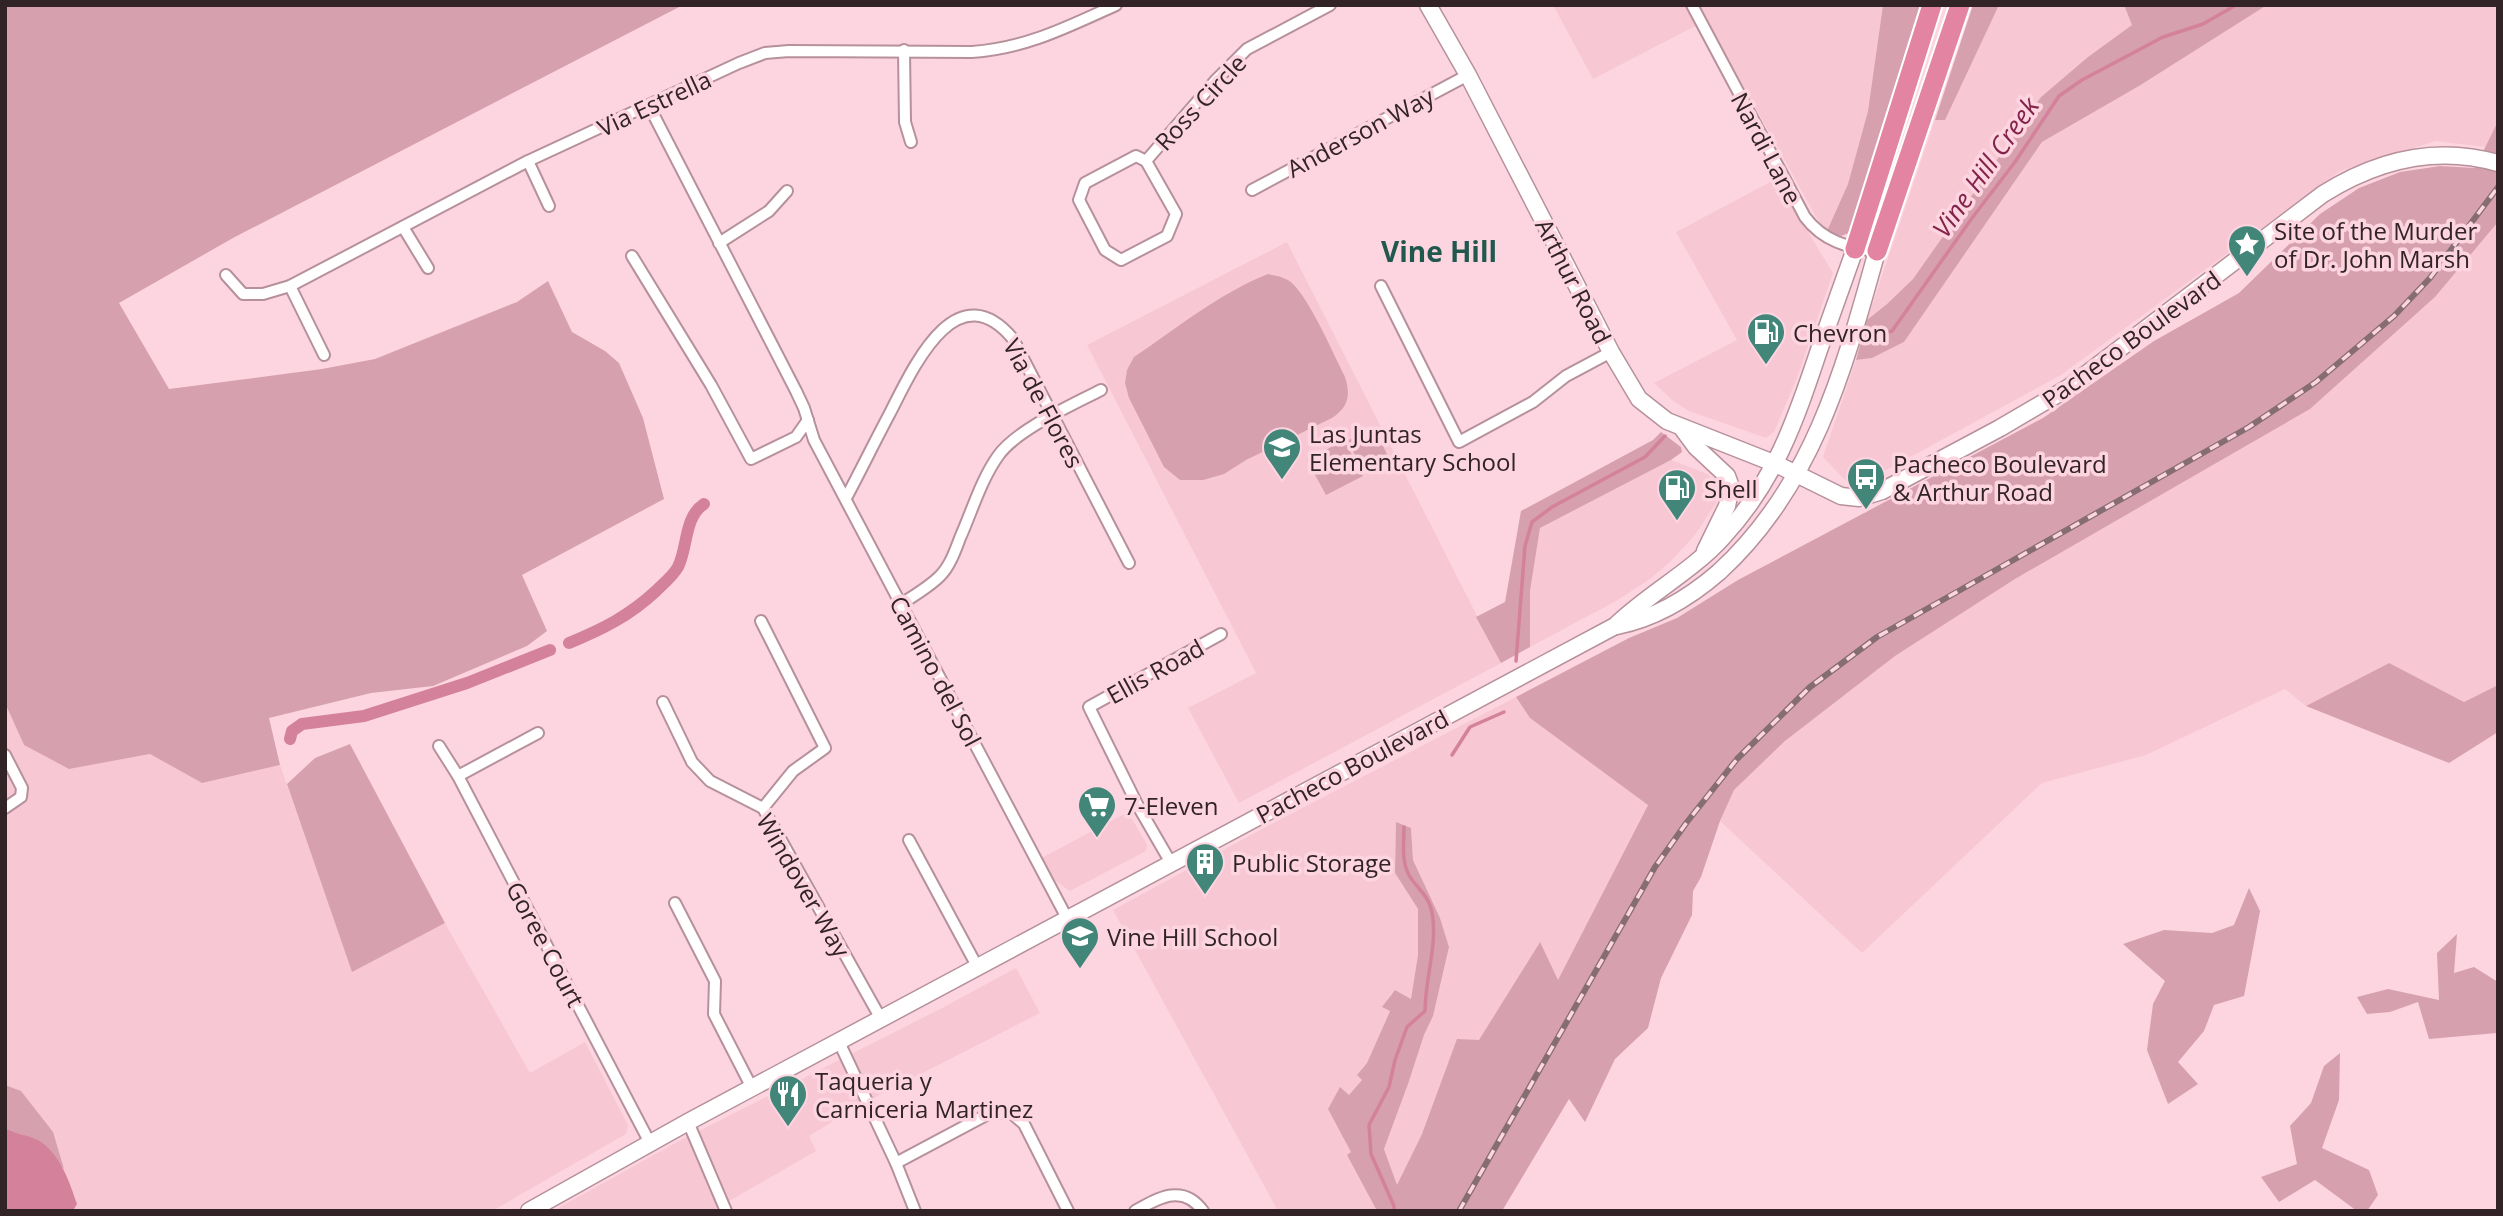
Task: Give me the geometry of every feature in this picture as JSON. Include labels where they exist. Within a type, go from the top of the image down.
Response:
[{"type":"highway","points":[[1855,249],[1932,5]]},
{"type":"highway","points":[[1877,251],[1960,5]]},
{"type":"main road","name":"Arthur Road","points":[[1429,5],[1611,352],[1639,398],[1659,416],[1682,428],[1776,464],[1797,475]]},
{"type":"main road","name":"Pacheco Boulevard","points":[[1797,475],[1841,496],[1859,498],[1882,491],[2068,388],[2323,194],[2348,178],[2413,156],[2445,154],[2479,157],[2498,163]]},
{"type":"main road","name":"Pacheco Boulevard","points":[[529,1211],[688,1122],[1615,626],[1720,541],[1743,515],[1776,464],[1811,375],[1855,249]]},
{"type":"main road","name":"Pacheco Boulevard","points":[[1615,626],[1639,622],[1670,607],[1706,583],[1739,553],[1784,496],[1811,449],[1845,361],[1877,251]]},
{"type":"main road","points":[[1682,428],[1696,447],[1727,476],[1731,487],[1727,506],[1703,555]]},
{"type":"street","name":"Via Estrella","points":[[226,275],[243,294],[263,294],[290,286],[528,162],[739,63],[765,54],[789,51],[1002,50],[1032,41],[1116,5]]},
{"type":"street","name":"Ross Circle","points":[[1146,161],[1215,81],[1247,49],[1330,5]]},
{"type":"street","name":"Nardi Lane","points":[[1692,5],[1805,217],[1814,229],[1826,238],[1855,249],[1877,251]]},
{"type":"street","points":[[904,50],[905,122],[911,142]]},
{"type":"street","name":"Anderson Way","points":[[1252,190],[1468,75]]},
{"type":"street","name":"Camino del Sol","points":[[649,106],[796,391],[814,440],[1068,920]]},
{"type":"street","name":"Ross Circle","points":[[1136,156],[1146,161],[1176,214],[1167,236],[1121,260],[1105,250],[1079,200],[1085,183],[1136,156]]},
{"type":"street","points":[[528,162],[549,206]]},
{"type":"street","points":[[719,243],[769,211],[787,191]]},
{"type":"street","points":[[403,228],[428,268]]},
{"type":"street","points":[[632,256],[711,385],[751,459],[796,437],[808,420]]},
{"type":"street","points":[[290,286],[324,355]]},
{"type":"street","points":[[1381,286],[1459,442],[1533,402],[1566,376],[1611,352]]},
{"type":"street","name":"Via de Flores","points":[[846,498],[919,356],[939,333],[957,319],[975,315],[991,318],[1003,326],[1013,339],[1129,563]]},
{"type":"street","points":[[901,604],[942,574],[954,554],[987,475],[1010,443],[1052,416],[1101,390]]},
{"type":"street","points":[[761,621],[825,748],[793,771],[763,808]]},
{"type":"street","name":"Ellis Road","points":[[1171,863],[1138,806],[1089,707],[1221,634]]},
{"type":"street","name":"Windover Way","points":[[663,702],[692,762],[701,772],[710,781],[763,808],[881,1019]]},
{"type":"street","points":[[458,776],[538,733]]},
{"type":"street","name":"Goree Court","points":[[439,746],[458,776],[650,1143]]},
{"type":"street","points":[[5,755],[22,788],[20,797],[5,808]]},
{"type":"street","points":[[909,840],[978,968]]},
{"type":"street","points":[[675,902],[715,981],[714,1014],[752,1088]]},
{"type":"street","points":[[839,1042],[915,1211]]},
{"type":"street","points":[[895,1163],[988,1114],[1010,1112],[1024,1124],[1068,1211]]},
{"type":"street","points":[[688,1122],[726,1211]]},
{"type":"street","points":[[1135,1211],[1163,1195],[1183,1195],[1203,1211]]},
{"type":"shaded area","points":[[5,5],[683,5],[233,238],[119,303],[169,389],[322,369],[375,359],[517,302],[548,281],[572,332],[605,351],[619,363],[643,418],[664,499],[522,575],[547,631],[527,646],[433,686],[371,693],[269,718],[280,765],[202,783],[150,754],[69,769],[24,745],[5,703]]},
{"type":"shaded area","points":[[1553,5],[1883,5],[1868,111],[1848,184],[1827,231],[1816,217],[1707,20],[1593,79]]},
{"type":"shaded area","points":[[1883,5],[1920,5],[1849,233],[1841,236],[1827,231],[1848,184],[1868,111]]},
{"type":"shaded area","points":[[1973,5],[1999,5],[1945,120],[1935,120]]},
{"type":"shaded area","points":[[1999,5],[2124,5],[2133,25],[2088,57],[2041,97],[1913,279],[1867,320],[1935,120],[1945,120]]},
{"type":"shaded area","points":[[2124,5],[2267,5],[2139,86],[2042,142],[1904,342],[1872,358],[1856,360],[1867,320],[1913,279],[2041,97],[2088,57],[2132,25]]},
{"type":"shaded area","points":[[2267,5],[2498,5],[2498,121],[2485,147],[2436,141],[2340,171],[2061,375],[1866,481],[1846,481],[1823,457],[1856,360],[1872,358],[1904,342],[2042,142],[2139,86]]},
{"type":"shaded area","points":[[2498,121],[2498,222],[2435,297],[2310,409],[2015,579],[1895,656],[1785,741],[1734,790],[1701,877],[1693,891],[1692,915],[1661,978],[1648,1028],[1615,1059],[1585,1122],[1569,1099],[1502,1211],[1377,1211],[1347,1155],[1351,1152],[1328,1109],[1340,1087],[1349,1095],[1362,1080],[1357,1075],[1367,1063],[1390,1011],[1382,1007],[1395,990],[1411,999],[1418,955],[1418,909],[1395,873],[1396,822],[1411,828],[1413,860],[1440,918],[1449,947],[1433,1016],[1384,1149],[1397,1185],[1422,1134],[1457,1039],[1479,1040],[1540,942],[1558,980],[1648,805],[1530,718],[1516,697],[1629,638],[1677,618],[1738,580],[2043,418],[2154,341],[2239,293],[2320,214],[2359,188],[2400,172],[2440,166],[2475,168]]},
{"type":"shaded area","points":[[1776,179],[1833,273],[1797,378],[1774,432],[1766,438],[1689,411],[1654,383],[1737,340],[1676,232]]},
{"type":"shaded area","points":[[2498,222],[2498,685],[2464,702],[2388,663],[2306,706],[2285,689],[2146,755],[2042,783],[1862,953],[1720,821],[1734,790],[1785,741],[1895,656],[2015,579],[2310,409],[2435,297]]},
{"type":"shaded area","name":"Las Juntas Elementary School","points":[[1287,242],[1501,663],[1239,803],[1188,708],[1256,673],[1087,345]]},
{"type":"shaded area","points":[[1268,274],[1290,282],[1307,303],[1345,377],[1348,390],[1345,405],[1332,418],[1246,460],[1224,474],[1203,480],[1180,480],[1164,467],[1129,398],[1125,383],[1127,370],[1134,357],[1199,312]]},
{"type":"shaded area","points":[[1368,428],[1376,430],[1389,459],[1366,472],[1349,445],[1349,440]]},
{"type":"shaded area","points":[[1661,432],[1681,447],[1682,452],[1540,528],[1530,591],[1530,647],[1501,663],[1476,617],[1505,602],[1521,511],[1653,440]]},
{"type":"shaded area","points":[[1344,440],[1363,476],[1326,495],[1307,460]]},
{"type":"shaded area","points":[[1671,460],[1707,474],[1718,488],[1716,503],[1695,535],[1650,579],[1616,601],[1530,647],[1530,591],[1540,528]]},
{"type":"shaded area","points":[[2389,663],[2464,702],[2498,685],[2498,732],[2449,763],[2306,706]]},
{"type":"shaded area","points":[[1516,697],[1530,718],[1648,804],[1558,981],[1539,943],[1422,1134],[1397,1186],[1384,1149],[1433,1016],[1449,947],[1440,918],[1413,860],[1411,828],[1396,823],[1395,873],[1418,909],[1418,955],[1411,1000],[1396,990],[1391,994],[1383,1007],[1390,1010],[1367,1063],[1357,1075],[1362,1080],[1349,1095],[1341,1088],[1351,1153],[1347,1155],[1377,1211],[1278,1211],[1113,910]]},
{"type":"shaded area","points":[[5,703],[24,745],[69,769],[150,754],[202,783],[280,765],[352,971],[445,923],[530,1073],[585,1042],[628,1125],[626,1134],[492,1211],[5,1211]]},
{"type":"shaded area","points":[[350,744],[445,923],[352,972],[287,784],[315,758]]},
{"type":"shaded area","points":[[1128,812],[1147,845],[1146,851],[1070,891],[1041,871],[1036,861]]},
{"type":"shaded area","points":[[2249,888],[2260,911],[2244,996],[2214,1005],[2204,1031],[2178,1062],[2198,1084],[2168,1104],[2147,1050],[2153,1004],[2165,981],[2123,944],[2164,930],[2212,933],[2234,925]]},
{"type":"shaded area","points":[[2457,934],[2454,973],[2474,967],[2498,982],[2497,1033],[2429,1039],[2418,1002],[2390,1012],[2367,1014],[2357,997],[2388,989],[2439,1000],[2437,953]]},
{"type":"shaded area","points":[[1016,968],[1040,1013],[858,1106],[809,1136],[816,1151],[712,1211],[553,1211],[679,1141]]},
{"type":"shaded area","points":[[2340,1053],[2339,1100],[2322,1148],[2369,1170],[2378,1195],[2367,1211],[2357,1211],[2315,1180],[2279,1202],[2261,1177],[2297,1164],[2290,1126],[2311,1103],[2324,1066]]},
{"type":"shaded area","points":[[5,1085],[21,1091],[53,1132],[64,1169],[36,1139],[17,1135],[5,1128]]},
{"type":"shaded area","points":[[5,1128],[36,1139],[51,1151],[71,1186],[77,1204],[74,1209],[5,1211]]},
{"type":"waterway","name":"Vine Hill Creek","points":[[1865,340],[1892,331],[2015,162],[2059,96],[2082,80],[2163,37],[2203,24],[2236,5]]},
{"type":"waterway","name":"Vine Hill Creek","points":[[1516,661],[1525,546],[1532,522],[1552,507],[1645,457],[1665,436]]},
{"type":"waterway","points":[[569,643],[626,615],[668,580],[678,567],[693,517],[704,504]]},
{"type":"waterway","points":[[290,739],[292,731],[302,724],[364,716],[467,683],[550,650]]},
{"type":"waterway","name":"Vine Hill Creek","points":[[1452,755],[1470,727],[1504,712]]},
{"type":"waterway","points":[[1394,1211],[1371,1154],[1369,1125],[1389,1087],[1407,1027],[1425,1011],[1433,937],[1430,906],[1409,875],[1405,863],[1404,827]]},
{"type":"railway","points":[[1459,1211],[1655,867],[1737,759],[1810,687],[1877,637],[2249,427],[2316,382],[2394,316],[2430,278],[2498,187]]},
{"type":"place","name":"Site of the Murder of Dr. John Marsh","points":[[2247,278]]},
{"type":"place","name":"Chevron","points":[[1766,366]]},
{"type":"place","name":"Las Juntas Elementary School","points":[[1282,481]]},
{"type":"place","name":"Pacheco Boulevard & Arthur Road","points":[[1866,511]]},
{"type":"place","name":"Shell","points":[[1677,522]]},
{"type":"place","name":"7-Eleven","points":[[1097,839]]},
{"type":"place","name":"Public Storage","points":[[1205,896]]},
{"type":"place","name":"Vine Hill School","points":[[1080,970]]},
{"type":"place","name":"Taqueria y Carniceria Martinez","points":[[788,1128]]},
{"type":"district","name":"Vine Hill","points":[[1439,251]]}]
